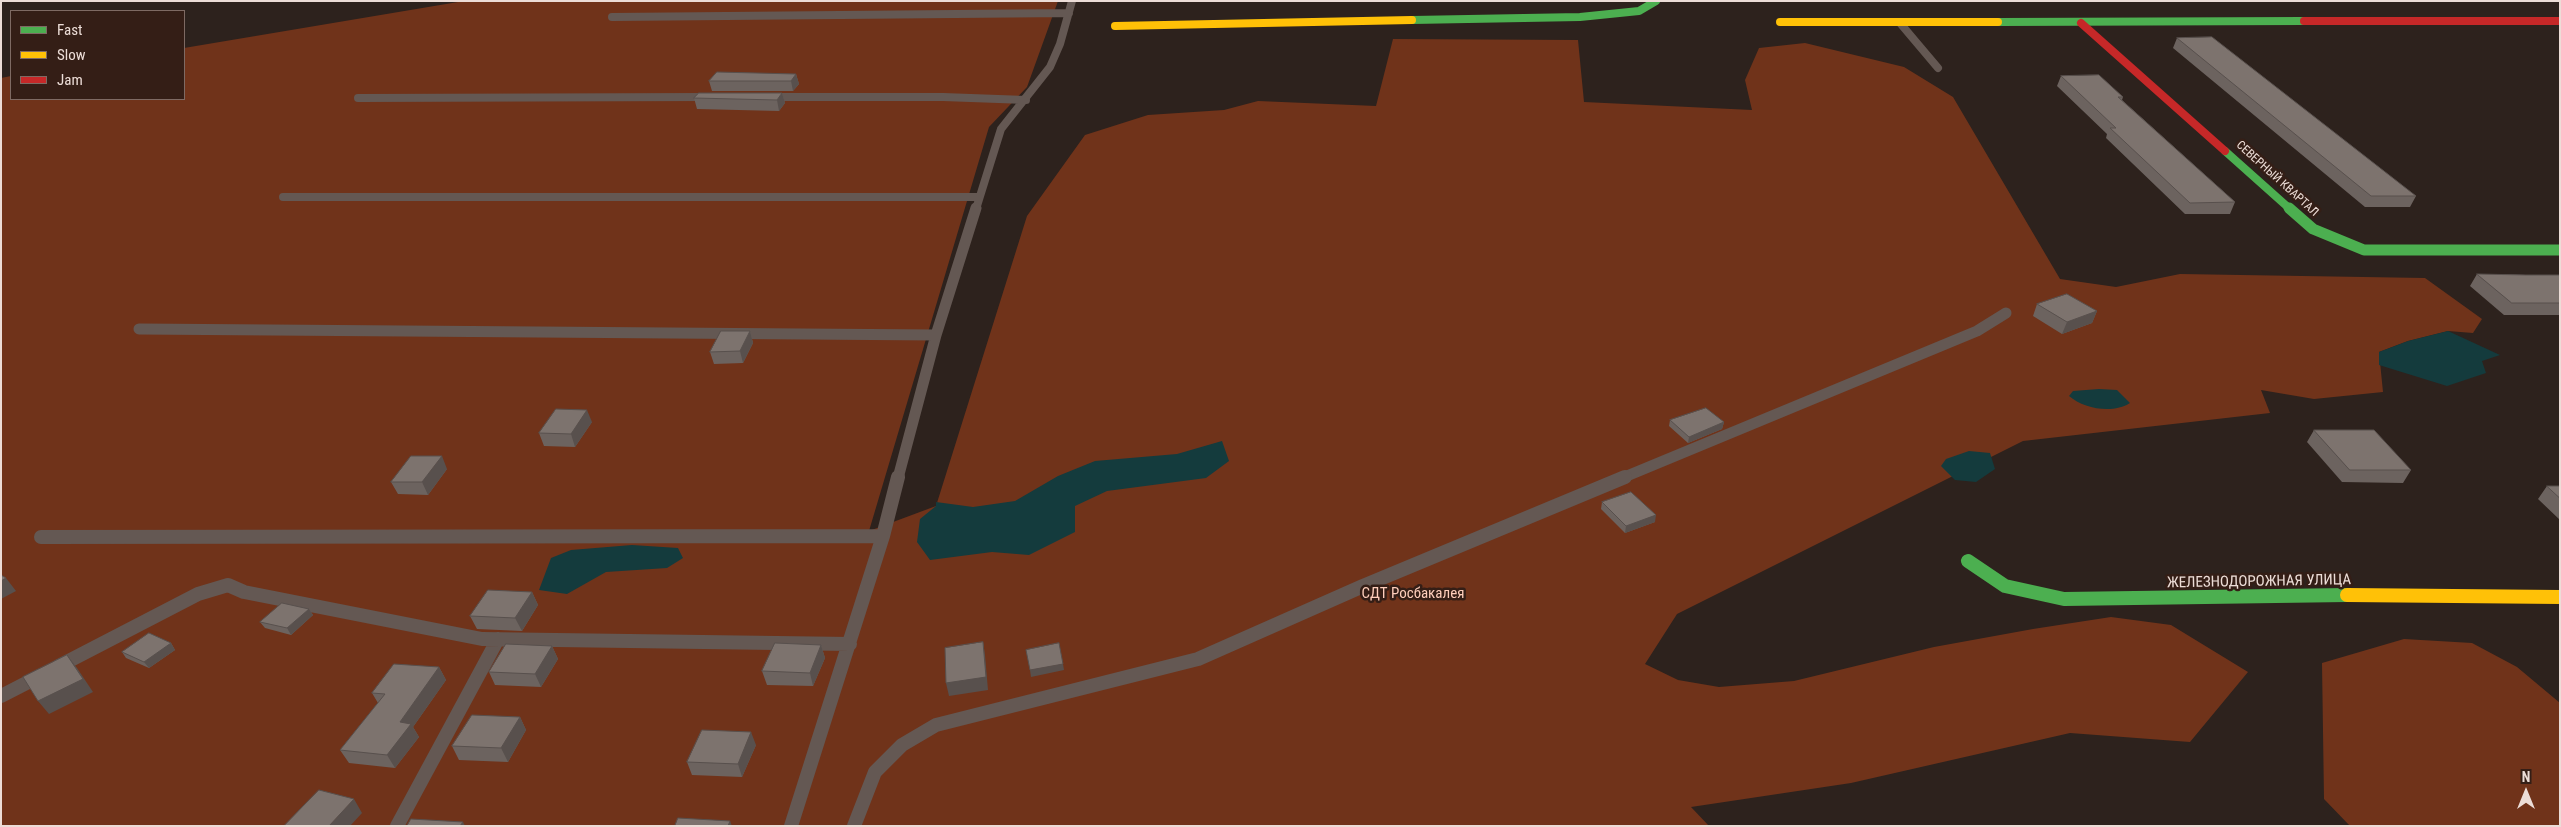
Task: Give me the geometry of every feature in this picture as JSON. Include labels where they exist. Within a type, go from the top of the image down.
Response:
[{"type":"street","points":[[1115,26],[1580,17],[1640,11],[1656,1]]},
{"type":"street","points":[[1780,22],[2560,21]]},
{"type":"street","name":"СЕВЕРНЫЙ КВАРТАЛ","points":[[2081,23],[2313,229],[2364,250],[2560,250]]},
{"type":"street","name":"ЖЕЛЕЗНОДОРОЖНАЯ УЛИЦА","points":[[1968,561],[2005,586],[2064,600],[2311,595],[2560,597]]},
{"type":"lane","points":[[791,826],[883,536],[936,335],[1001,129],[1013,112],[1026,100],[1055,58],[1072,1]]},
{"type":"lane","points":[[612,17],[1069,13]]},
{"type":"lane","points":[[1900,23],[1938,68]]},
{"type":"lane","points":[[754,97],[943,96],[1026,100]]},
{"type":"lane","points":[[358,98],[715,97]]},
{"type":"lane","points":[[283,197],[979,197]]},
{"type":"lane","points":[[854,826],[875,772],[902,745],[936,725],[1198,659],[1372,582],[1977,331],[2006,313]]},
{"type":"lane","points":[[139,329],[936,335]]},
{"type":"lane","points":[[41,537],[883,536]]},
{"type":"lane","points":[[1,696],[198,594],[228,585],[263,596],[482,639],[850,644]]},
{"type":"lane","points":[[397,826],[498,639]]},
{"type":"green space","name":"СДТ Росбакалея","points":[[464,1],[1058,1],[1027,87],[989,127],[869,531],[936,506],[1027,216],[1085,135],[1148,115],[1224,110],[1258,101],[1376,106],[1393,39],[1578,40],[1584,102],[1752,110],[1745,80],[1759,48],[1805,43],[1904,67],[1953,97],[2060,279],[2116,287],[2180,274],[2425,278],[2482,319],[2473,333],[2448,331],[2408,341],[2379,352],[2383,392],[2314,399],[2261,390],[2270,413],[2023,441],[1677,614],[1645,664],[1678,680],[1719,687],[1794,681],[1934,647],[2111,617],[2171,625],[2248,672],[2190,742],[2070,733],[1851,783],[1691,807],[1709,826],[1,826],[1,78],[10,76],[10,100],[185,100],[185,48]]},
{"type":"green space","points":[[2404,639],[2472,643],[2517,667],[2560,703],[2560,826],[2350,826],[2324,799],[2322,663]]},
{"type":"water","points":[[2448,331],[2500,355],[2482,361],[2486,373],[2447,386],[2379,365],[2379,352],[2408,341]]},
{"type":"water","points":[[2117,390],[2130,403],[2107,409],[2090,407],[2069,396],[2073,391]]},
{"type":"water","points":[[1222,441],[1229,461],[1206,478],[1107,491],[1075,506],[1075,532],[1029,555],[992,552],[930,560],[917,542],[920,519],[936,506],[936,502],[973,507],[1015,501],[1058,476],[1095,461],[1177,454]]},
{"type":"water","points":[[1969,451],[1990,453],[1995,469],[1976,482],[1955,480],[1941,466],[1946,459]]},
{"type":"water","points":[[632,545],[678,548],[683,558],[667,568],[606,572],[567,594],[539,590],[551,558],[571,550]]},
{"type":"building","points":[[2212,37],[2416,196],[2371,196],[2177,38]]},
{"type":"building","points":[[717,72],[796,74],[791,81],[709,81]]},
{"type":"building","points":[[2099,75],[2123,97],[2118,97],[2235,202],[2190,203],[2110,128],[2116,128],[2061,76]]},
{"type":"building","points":[[699,93],[782,93],[777,100],[694,98]]},
{"type":"building","points":[[2477,274],[2560,275],[2560,303],[2512,303]]},
{"type":"building","points":[[2067,294],[2097,311],[2067,322],[2037,304]]},
{"type":"building","points":[[721,331],[750,331],[740,351],[710,352]]},
{"type":"building","points":[[1706,408],[1724,422],[1689,437],[1670,420]]},
{"type":"building","points":[[556,409],[587,410],[571,434],[539,433]]},
{"type":"building","points":[[2314,430],[2374,430],[2411,470],[2350,470]]},
{"type":"building","points":[[411,456],[442,456],[422,482],[391,482]]},
{"type":"building","points":[[2547,486],[2560,486],[2560,498]]},
{"type":"building","points":[[1631,492],[1656,515],[1626,526],[1602,502]]},
{"type":"building","points":[[488,590],[532,592],[515,618],[470,616]]},
{"type":"building","points":[[282,603],[309,609],[287,628],[260,622]]},
{"type":"building","points":[[149,633],[171,643],[144,662],[122,652]]},
{"type":"building","points":[[983,642],[986,677],[946,683],[945,648]]},
{"type":"building","points":[[775,643],[821,645],[810,673],[762,671]]},
{"type":"building","points":[[1059,643],[1063,664],[1030,670],[1026,650]]},
{"type":"building","points":[[506,644],[552,646],[535,674],[489,672]]},
{"type":"building","points":[[67,655],[83,679],[38,701],[23,677]]},
{"type":"building","points":[[394,664],[439,667],[400,722],[411,724],[387,755],[340,750],[385,694],[372,693]]},
{"type":"building","points":[[472,715],[520,717],[501,748],[452,746]]},
{"type":"building","points":[[702,730],[751,732],[738,764],[687,762]]},
{"type":"building","points":[[319,790],[354,799],[329,826],[284,826]]},
{"type":"building","points":[[678,818],[730,821],[728,826],[675,826]]},
{"type":"building","points":[[411,819],[463,822],[460,826],[407,826]]},
{"type":"traffic: fast","points":[[1412,20],[1580,17],[1639,11],[1656,1]]},
{"type":"traffic: fast","points":[[1998,22],[2304,21]]},
{"type":"traffic: fast","points":[[2225,151],[2313,229],[2364,250],[2560,250]]},
{"type":"traffic: fast","points":[[1968,561],[2005,586],[2064,599],[2347,595]]},
{"type":"traffic: slow","points":[[1115,26],[1412,20]]},
{"type":"traffic: slow","points":[[1780,22],[1998,22]]},
{"type":"traffic: slow","points":[[2347,595],[2560,597]]},
{"type":"traffic: jam","points":[[2304,21],[2560,21]]},
{"type":"traffic: jam","points":[[2081,23],[2225,151]]}]
